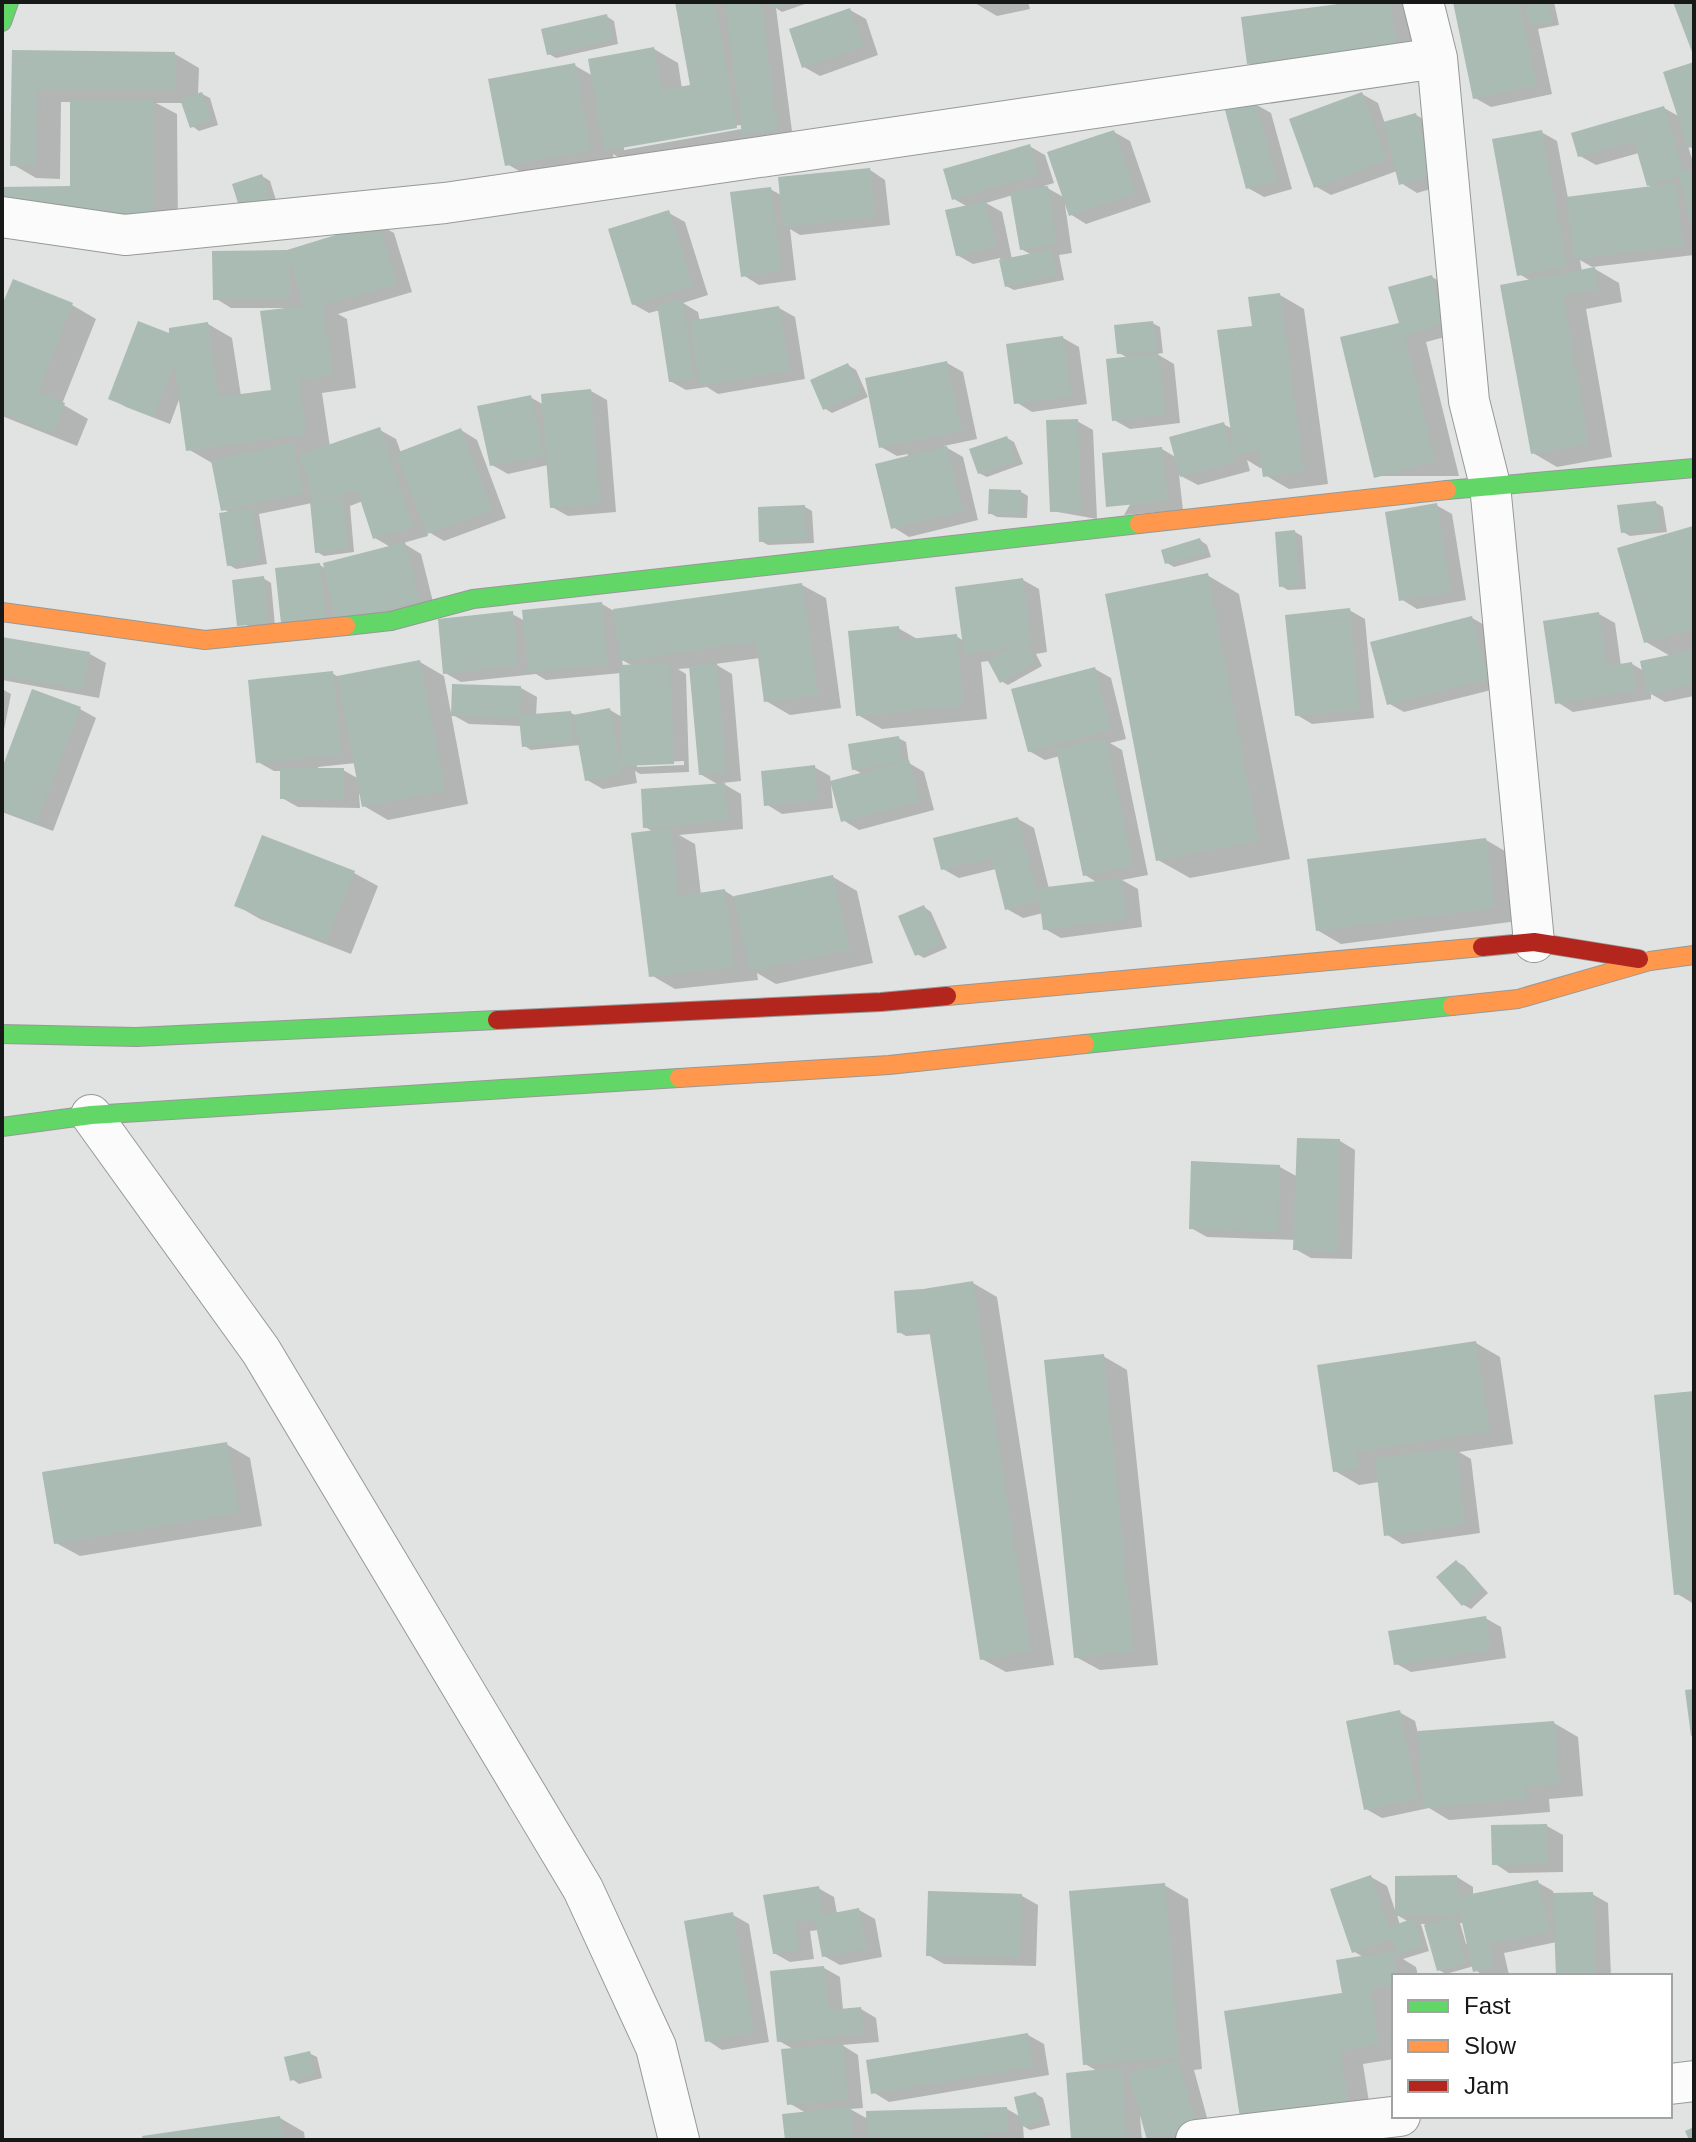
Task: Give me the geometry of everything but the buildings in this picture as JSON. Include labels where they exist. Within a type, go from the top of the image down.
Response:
[{"type":"main road","points":[[2,22],[9,2]]},
{"type":"main road","points":[[2,612],[205,640],[391,621],[473,599],[1490,485],[1694,468]]},
{"type":"main road","points":[[2,1034],[136,1037],[881,1002],[1534,942],[1650,961]]},
{"type":"main road","points":[[2,1127],[91,1115],[889,1065],[1518,999],[1650,961],[1694,955]]},
{"type":"street","points":[[1423,2],[1437,58],[1469,401],[1490,485],[1534,942]]},
{"type":"street","points":[[2,217],[125,235],[445,203],[1437,58]]},
{"type":"street","points":[[91,1115],[261,1351],[583,1889],[656,2047],[679,2140]]},
{"type":"street","points":[[1672,2084],[1694,2081]]},
{"type":"street","points":[[1196,2140],[1392,2117]]},
{"type":"traffic: fast","points":[[2,22],[9,2]]},
{"type":"traffic: fast","points":[[1447,490],[1694,468]]},
{"type":"traffic: fast","points":[[346,626],[391,621],[473,599],[1139,524]]},
{"type":"traffic: fast","points":[[1085,1044],[1452,1006]]},
{"type":"traffic: fast","points":[[2,1034],[136,1037],[497,1020]]},
{"type":"traffic: fast","points":[[2,1127],[91,1115],[679,1078]]},
{"type":"traffic: slow","points":[[1139,524],[1447,490]]},
{"type":"traffic: slow","points":[[2,612],[205,640],[346,626]]},
{"type":"traffic: slow","points":[[947,996],[1482,947]]},
{"type":"traffic: slow","points":[[1452,1006],[1518,999],[1650,961],[1694,955]]},
{"type":"traffic: slow","points":[[679,1078],[889,1065],[1085,1044]]},
{"type":"traffic: jam","points":[[1482,947],[1534,942],[1639,959]]},
{"type":"traffic: jam","points":[[497,1020],[881,1002],[947,996]]}]
